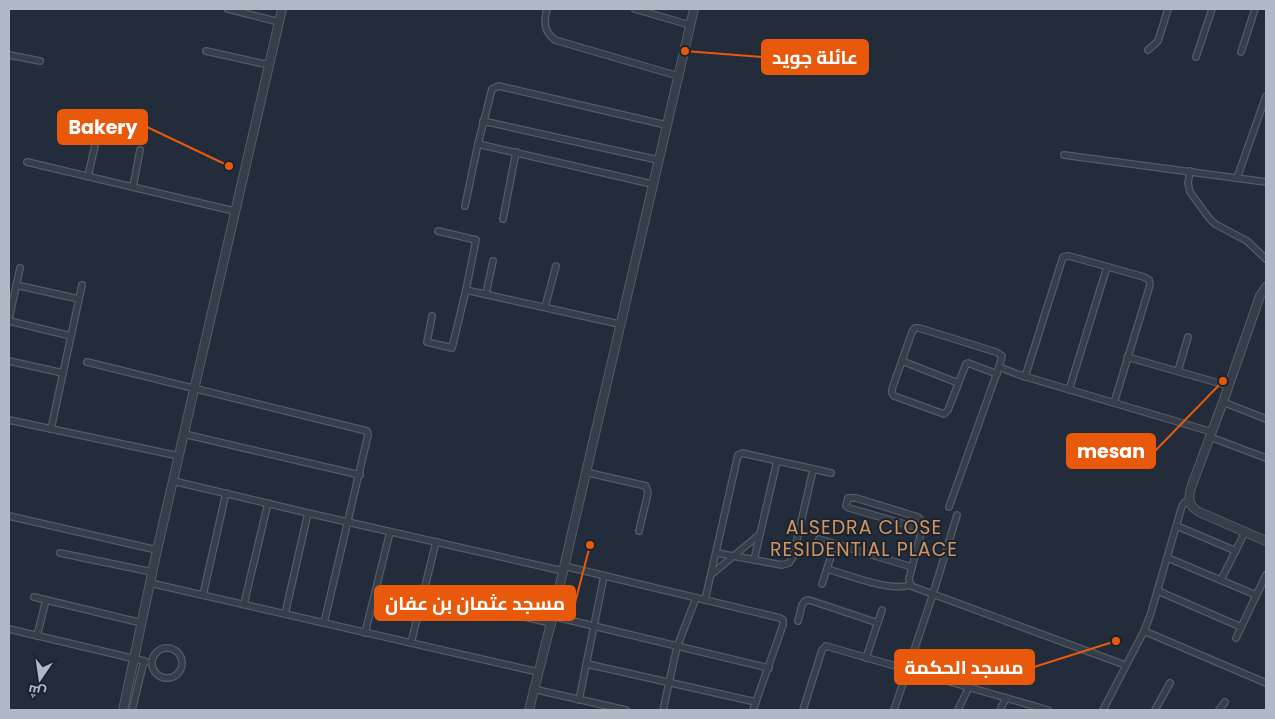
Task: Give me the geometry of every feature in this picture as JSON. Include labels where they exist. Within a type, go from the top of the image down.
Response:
[{"type":"street","points":[[228,9],[279,22]]},
{"type":"street","points":[[123,710],[172,481],[282,9]]},
{"type":"street","points":[[547,9],[544,22],[545,29],[555,40],[678,76]]},
{"type":"street","points":[[635,9],[690,25]]},
{"type":"street","points":[[529,710],[694,9]]},
{"type":"street","points":[[1148,50],[1158,42],[1168,9]]},
{"type":"street","points":[[1196,57],[1212,9]]},
{"type":"street","points":[[1241,52],[1255,9]]},
{"type":"street","points":[[206,51],[269,65]]},
{"type":"street","points":[[9,55],[40,61]]},
{"type":"street","points":[[465,206],[492,88],[499,86],[666,125]]},
{"type":"street","points":[[1237,178],[1266,96]]},
{"type":"street","points":[[483,121],[658,160]]},
{"type":"street","points":[[88,176],[96,141]]},
{"type":"street","points":[[478,144],[652,184]]},
{"type":"street","points":[[133,187],[140,150]]},
{"type":"street","points":[[503,219],[516,152]]},
{"type":"street","points":[[1064,155],[1266,182]]},
{"type":"street","points":[[27,162],[234,211]]},
{"type":"street","points":[[1190,171],[1188,183],[1190,192],[1210,220],[1247,241],[1266,259]]},
{"type":"street","points":[[432,316],[427,342],[452,348],[476,240],[438,231]]},
{"type":"street","points":[[1026,377],[1063,257],[1067,256],[1106,266],[1146,278],[1150,281],[1146,300],[1114,403]]},
{"type":"street","points":[[486,294],[493,261]]},
{"type":"street","points":[[545,307],[556,266]]},
{"type":"street","points":[[1069,390],[1106,266]]},
{"type":"street","points":[[20,268],[9,320],[71,336]]},
{"type":"street","points":[[16,285],[79,299]]},
{"type":"street","points":[[51,429],[82,285]]},
{"type":"street","points":[[1266,288],[1260,296],[1229,386],[1189,492],[1189,502],[1198,512],[1266,541]]},
{"type":"street","points":[[466,290],[619,324]]},
{"type":"street","points":[[949,507],[997,374],[1002,358],[1000,353],[917,328],[912,332],[892,393],[894,396],[940,414],[946,414],[967,363],[997,374]]},
{"type":"street","points":[[1178,371],[1188,337]]},
{"type":"street","points":[[1127,357],[1229,386]]},
{"type":"street","points":[[9,361],[63,373]]},
{"type":"street","points":[[902,361],[958,382]]},
{"type":"street","points":[[87,362],[367,431],[368,435],[360,475],[324,623]]},
{"type":"street","points":[[999,367],[1211,435],[1266,458]]},
{"type":"street","points":[[1223,402],[1266,419]]},
{"type":"street","points":[[9,420],[179,456]]},
{"type":"street","points":[[184,434],[360,475]]},
{"type":"street","points":[[705,600],[738,455],[742,453],[831,473]]},
{"type":"street","points":[[754,560],[776,461]]},
{"type":"street","points":[[717,553],[785,566],[792,561],[814,470]]},
{"type":"street","points":[[585,472],[646,486],[648,493],[639,531]]},
{"type":"street","points":[[172,481],[390,532],[604,576],[780,618],[783,620],[783,625],[753,710]]},
{"type":"street","points":[[203,595],[226,493]]},
{"type":"street","points":[[910,585],[909,579],[922,529],[923,522],[918,517],[856,498],[848,498],[846,502],[846,506],[849,508],[922,529]]},
{"type":"street","points":[[1103,710],[1144,631],[1184,504],[1187,501],[1189,502]]},
{"type":"street","points":[[244,604],[268,503]]},
{"type":"street","points":[[285,614],[308,513]]},
{"type":"street","points":[[894,710],[957,515]]},
{"type":"street","points":[[9,516],[157,550]]},
{"type":"street","points":[[1177,526],[1236,551]]},
{"type":"street","points":[[365,633],[390,532]]},
{"type":"street","points":[[1221,580],[1245,532]]},
{"type":"street","points":[[711,575],[760,534]]},
{"type":"street","points":[[819,539],[912,567]]},
{"type":"street","points":[[411,643],[436,542]]},
{"type":"street","points":[[822,584],[836,544]]},
{"type":"street","points":[[60,553],[152,572]]},
{"type":"street","points":[[1168,558],[1256,595]]},
{"type":"street","points":[[827,569],[888,586],[901,588],[910,585],[1126,665]]},
{"type":"street","points":[[1236,638],[1266,575]]},
{"type":"street","points":[[579,700],[604,576]]},
{"type":"street","points":[[150,583],[538,672]]},
{"type":"street","points":[[1158,591],[1241,627]]},
{"type":"street","points":[[423,594],[594,627],[769,668]]},
{"type":"street","points":[[34,597],[142,623]]},
{"type":"street","points":[[663,710],[677,647],[696,598]]},
{"type":"street","points":[[37,636],[46,600]]},
{"type":"street","points":[[798,621],[804,601],[809,600],[878,623]]},
{"type":"street","points":[[866,658],[882,610]]},
{"type":"street","points":[[9,629],[148,662],[154,673],[163,678],[173,677],[180,671],[182,657],[176,651],[170,648],[159,650],[153,655],[148,662],[132,710]]},
{"type":"street","points":[[1144,631],[1266,683]]},
{"type":"street","points":[[803,710],[824,648],[829,646],[1039,709],[1048,710]]},
{"type":"street","points":[[587,664],[756,702]]},
{"type":"street","points":[[1155,710],[1170,683]]},
{"type":"street","points":[[958,710],[969,687]]},
{"type":"street","points":[[533,690],[626,710]]},
{"type":"street","points":[[1000,710],[1006,698]]},
{"type":"street","points":[[1219,710],[1225,702]]},
{"type":"place","name":"عائلة جويد","points":[[685,51]]},
{"type":"place","name":"Bakery","points":[[229,166]]},
{"type":"place","name":"mesan","points":[[1223,381]]},
{"type":"place","name":"مسجد عثمان بن عفان","points":[[590,545]]},
{"type":"place","name":"مسجد الحكمة","points":[[1116,641]]},
{"type":"district","name":"ALSEDRA CLOSE RESIDENTIAL PLACE","points":[[864,538]]}]
